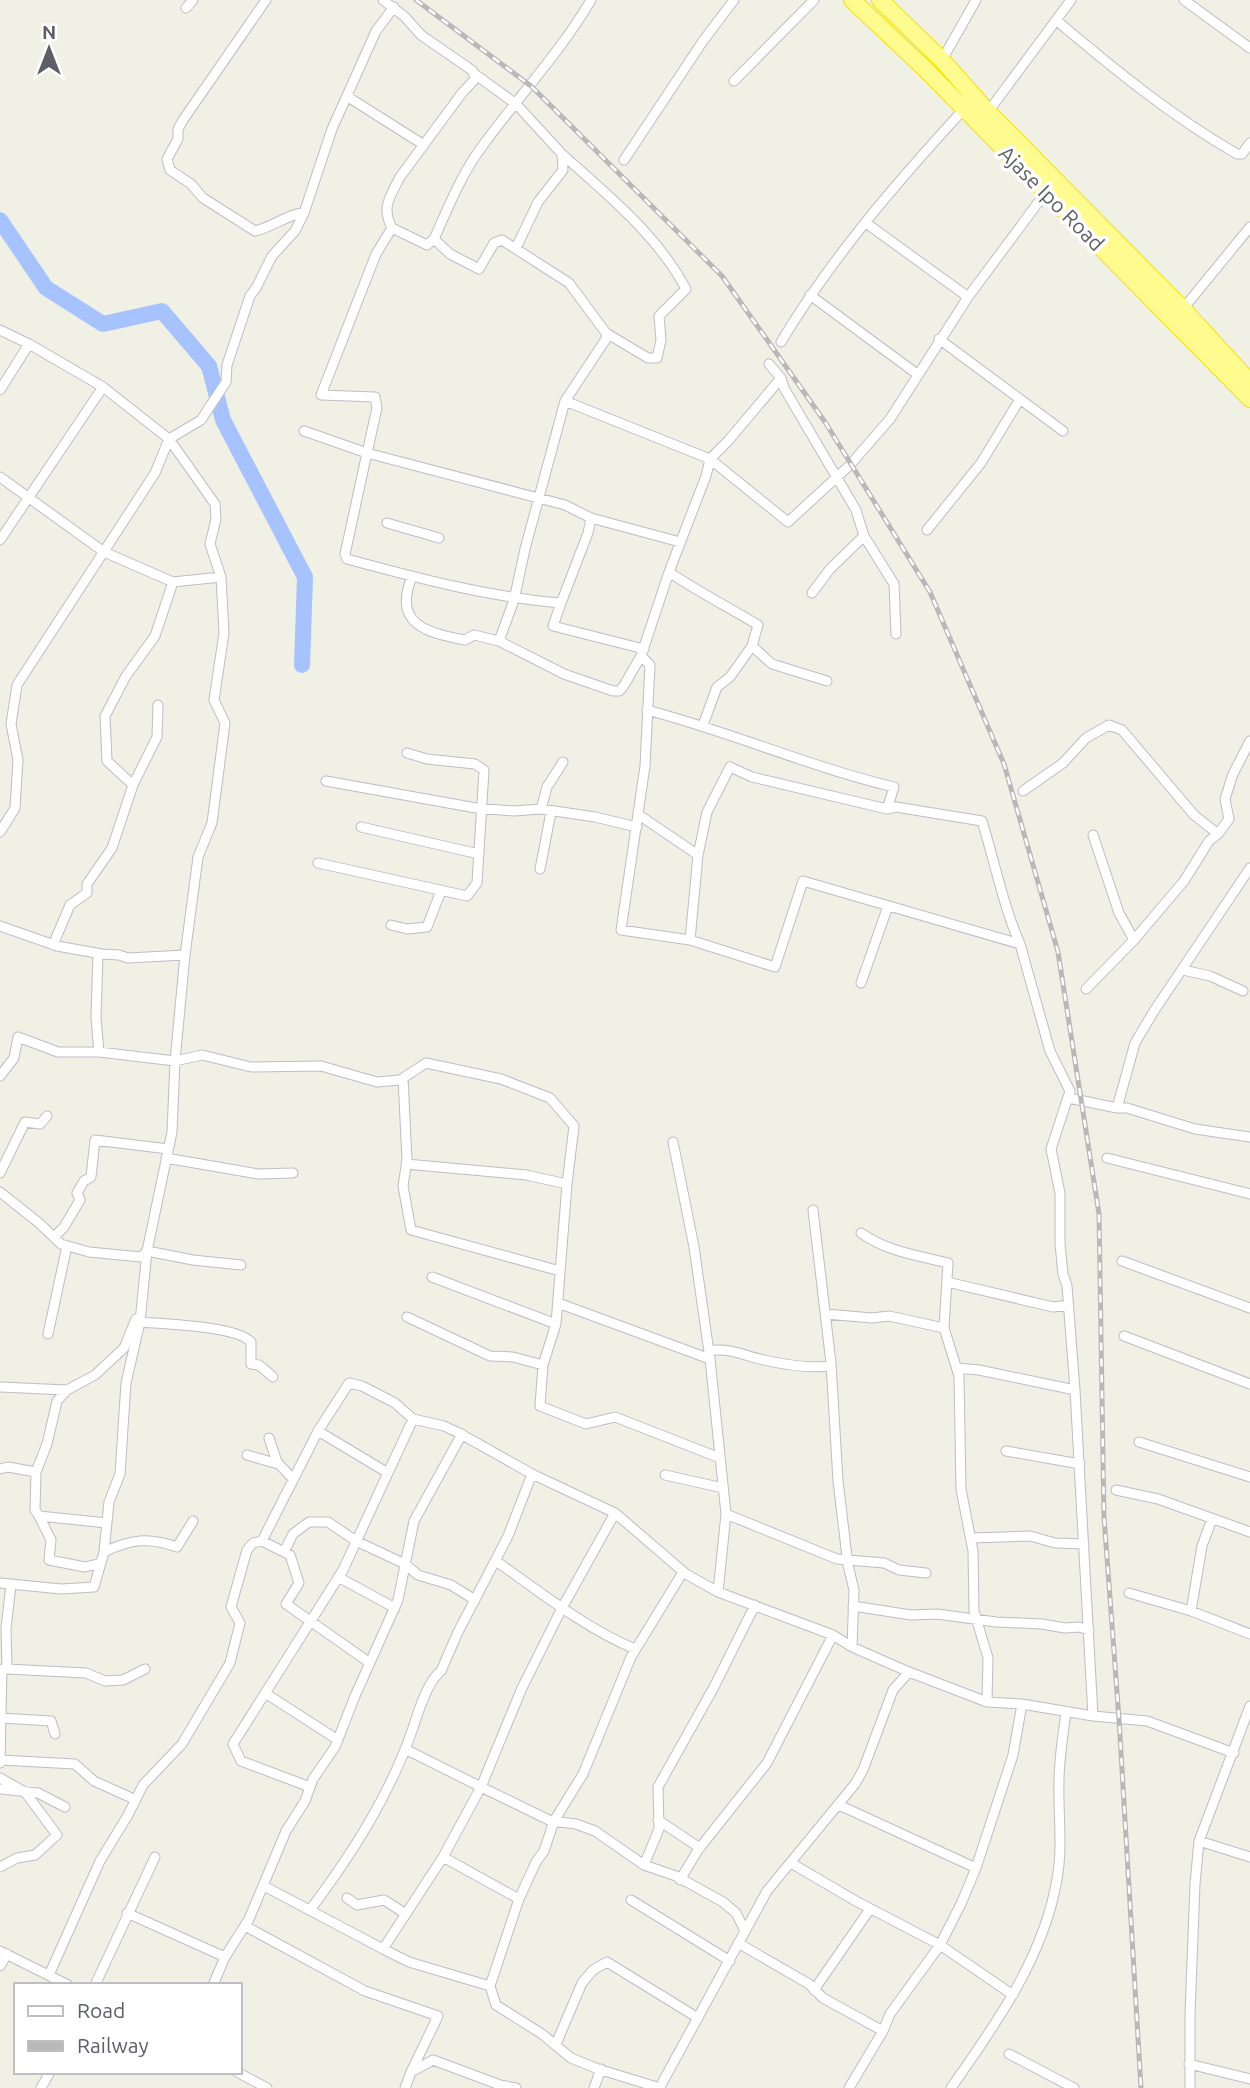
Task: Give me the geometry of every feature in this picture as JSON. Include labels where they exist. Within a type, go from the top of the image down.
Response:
[{"type":"highway","name":"Ajase Ipo Road","points":[[852,0],[964,109],[1250,399]]},
{"type":"highway","name":"Ajase Ipo Road","points":[[880,0],[942,60],[988,112],[1183,309],[1250,382]]},
{"type":"highway","points":[[896,43],[910,29]]},
{"type":"street","points":[[266,0],[183,120],[178,129],[178,139],[167,159],[170,170],[191,184],[203,198],[255,231],[269,228],[296,212],[304,213]]},
{"type":"street","points":[[383,0],[394,6],[421,35],[449,52],[475,75],[516,104],[562,154],[644,231],[673,264],[686,289],[659,316],[661,340],[657,358],[648,358],[606,333],[569,283],[502,240],[494,243],[479,269],[450,254],[434,239]]},
{"type":"street","points":[[475,75],[475,79],[400,177],[386,206],[386,216],[392,228],[427,245],[434,239],[468,169],[591,0]]},
{"type":"street","points":[[624,160],[703,41],[734,0]]},
{"type":"street","points":[[734,81],[814,0]]},
{"type":"street","points":[[942,60],[976,0]]},
{"type":"street","points":[[988,112],[1070,0]]},
{"type":"street","points":[[1184,0],[1250,48]]},
{"type":"street","points":[[0,832],[15,808],[18,760],[10,724],[17,685],[155,473],[169,439],[201,420],[226,382],[228,365],[250,296],[257,288],[272,256],[295,231],[304,213],[332,129],[376,31],[394,6]]},
{"type":"street","points":[[1056,20],[1124,77],[1196,131],[1237,154],[1242,154],[1250,144]]},
{"type":"street","points":[[348,97],[424,145]]},
{"type":"street","points":[[781,342],[810,295],[849,241],[964,109]]},
{"type":"street","points":[[516,248],[538,202],[563,170],[562,154]]},
{"type":"street","points":[[565,401],[709,459],[788,522],[837,478],[890,419],[939,339],[1046,192]]},
{"type":"street","points":[[866,222],[968,297]]},
{"type":"street","points":[[1183,309],[1250,227]]},
{"type":"street","points":[[392,228],[376,254],[321,395],[375,397],[377,408],[346,559],[514,600],[561,603]]},
{"type":"street","points":[[810,295],[916,374]]},
{"type":"street","points":[[0,330],[103,387],[169,439],[215,504],[216,519],[210,544],[221,577],[224,633],[214,700],[225,723],[212,823],[198,858],[185,955],[175,1061],[172,1132],[147,1251],[140,1322],[126,1383],[120,1474],[109,1502],[104,1552],[94,1587],[61,1589],[0,1583]]},
{"type":"street","points":[[499,642],[514,600],[538,497],[565,401],[606,339],[606,333]]},
{"type":"street","points":[[939,339],[1063,430]]},
{"type":"street","points":[[0,390],[29,344]]},
{"type":"street","points":[[769,364],[781,378],[784,388],[856,510],[864,536],[894,584],[897,634]]},
{"type":"street","points":[[412,577],[405,599],[406,608],[414,624],[438,635],[465,640],[474,635],[499,642],[564,674],[619,691],[643,652],[669,572],[706,476],[709,459],[728,441],[781,378]]},
{"type":"street","points":[[0,540],[103,387]]},
{"type":"street","points":[[927,530],[981,463],[1020,399]]},
{"type":"street","points":[[304,431],[368,453],[565,505],[591,519],[680,542]]},
{"type":"street","points":[[0,477],[104,552],[173,582],[221,577]]},
{"type":"street","points":[[591,519],[553,626],[643,652],[650,665],[645,766],[621,930],[690,940],[775,967],[803,881],[1020,944]]},
{"type":"street","points":[[387,523],[439,538]]},
{"type":"street","points":[[812,593],[830,569],[864,536]]},
{"type":"street","points":[[669,572],[758,625],[752,646],[730,677],[717,687],[704,725]]},
{"type":"street","points":[[133,785],[107,761],[105,716],[125,676],[155,636],[173,582]]},
{"type":"street","points":[[752,646],[772,664],[827,681]]},
{"type":"street","points":[[53,945],[70,905],[87,893],[88,884],[112,848],[133,785],[157,737],[158,705]]},
{"type":"street","points":[[647,710],[704,725],[849,776],[894,787],[887,809]]},
{"type":"street","points":[[1023,791],[1063,762],[1086,738],[1109,725],[1122,730],[1194,815],[1218,834]]},
{"type":"street","points":[[1086,989],[1134,940],[1184,881],[1209,841],[1229,819],[1225,799],[1233,774],[1246,759],[1250,741]]},
{"type":"street","points":[[318,863],[467,896],[477,883],[484,770],[475,764],[427,759],[407,752]]},
{"type":"street","points":[[540,869],[547,787],[563,762]]},
{"type":"street","points":[[690,940],[698,855],[707,812],[730,768],[752,777],[887,809],[896,807],[982,821],[1006,913],[1020,944],[1050,1051],[1070,1091],[1051,1149],[1060,1193],[1060,1244],[1075,1390],[1093,1716]]},
{"type":"street","points":[[326,781],[482,808],[546,810],[595,817],[637,827]]},
{"type":"street","points":[[639,815],[698,855]]},
{"type":"street","points":[[361,827],[479,854]]},
{"type":"street","points":[[1093,835],[1119,913],[1134,940]]},
{"type":"street","points":[[1117,1108],[1135,1043],[1250,868]]},
{"type":"street","points":[[391,925],[407,929],[426,927],[441,891]]},
{"type":"street","points":[[861,984],[888,906]]},
{"type":"street","points":[[0,926],[53,945],[98,954],[128,958],[185,955]]},
{"type":"street","points":[[98,954],[96,1018],[99,1052]]},
{"type":"street","points":[[1183,970],[1210,976],[1243,991]]},
{"type":"street","points":[[0,1076],[15,1058],[18,1037],[58,1052],[99,1052],[175,1061],[202,1055],[251,1066],[321,1066],[377,1082],[403,1078],[426,1063],[502,1079],[550,1098],[575,1126],[567,1184],[556,1324],[543,1365],[540,1406],[586,1424],[615,1418],[720,1458]]},
{"type":"street","points":[[403,1078],[406,1164],[402,1186],[411,1230],[561,1271]]},
{"type":"street","points":[[1069,1098],[1127,1108],[1195,1129],[1250,1137]]},
{"type":"street","points":[[0,1173],[25,1122],[40,1124],[47,1116]]},
{"type":"street","points":[[54,1237],[64,1227],[80,1200],[76,1193],[84,1181],[91,1177],[95,1140],[258,1174],[293,1173]]},
{"type":"street","points":[[673,1142],[694,1247],[710,1355],[726,1514],[718,1591]]},
{"type":"street","points":[[1107,1157],[1250,1194]]},
{"type":"street","points":[[406,1164],[526,1175],[567,1184]]},
{"type":"street","points":[[0,1192],[67,1246],[89,1252],[141,1257],[147,1251]]},
{"type":"street","points":[[813,1210],[831,1366],[838,1481],[847,1559],[854,1590],[852,1647]]},
{"type":"street","points":[[861,1233],[880,1245],[903,1254],[948,1263],[944,1328],[959,1376],[961,1489],[971,1538],[976,1618],[988,1658],[987,1702]]},
{"type":"street","points":[[48,1334],[67,1246]]},
{"type":"street","points":[[147,1251],[192,1260],[241,1265]]},
{"type":"street","points":[[1122,1261],[1250,1308]]},
{"type":"street","points":[[432,1277],[556,1324]]},
{"type":"street","points":[[947,1282],[1053,1307],[1068,1305]]},
{"type":"street","points":[[558,1303],[710,1355],[720,1349],[764,1360],[831,1366]]},
{"type":"street","points":[[101,1563],[85,1567],[49,1560],[51,1540],[35,1510],[36,1472],[47,1444],[57,1401],[67,1390],[95,1375],[124,1348],[142,1307]]},
{"type":"street","points":[[826,1314],[872,1318],[889,1316],[944,1328]]},
{"type":"street","points":[[407,1317],[490,1356],[513,1357],[543,1365]]},
{"type":"street","points":[[140,1322],[210,1328],[246,1337],[251,1342],[251,1364],[259,1365],[273,1377]]},
{"type":"street","points":[[1124,1336],[1250,1384]]},
{"type":"street","points":[[957,1368],[1075,1390]]},
{"type":"street","points":[[262,1541],[318,1431],[349,1383],[362,1386],[395,1404],[413,1419],[444,1426],[462,1434],[532,1474],[615,1513],[683,1572],[718,1591],[833,1634],[852,1647],[909,1672],[987,1702],[1147,1721],[1234,1753]]},
{"type":"street","points":[[0,1387],[67,1390]]},
{"type":"street","points":[[310,1787],[241,1761],[233,1744],[338,1577],[413,1419]]},
{"type":"street","points":[[318,1431],[388,1473]]},
{"type":"street","points":[[214,1983],[264,1886],[286,1831],[338,1740],[395,1608],[414,1521],[462,1434]]},
{"type":"street","points":[[269,1438],[278,1464],[293,1479]]},
{"type":"street","points":[[1139,1442],[1250,1477]]},
{"type":"street","points":[[1006,1451],[1080,1464]]},
{"type":"street","points":[[247,1455],[278,1464]]},
{"type":"street","points":[[0,1469],[36,1472]]},
{"type":"street","points":[[310,1910],[339,1872],[386,1793],[420,1707],[496,1561],[532,1474]]},
{"type":"street","points":[[666,1475],[723,1488]]},
{"type":"street","points":[[1116,1490],[1158,1499],[1250,1532]]},
{"type":"street","points":[[383,1948],[443,1857],[481,1787],[522,1688],[562,1608],[615,1513]]},
{"type":"street","points":[[726,1514],[837,1559],[884,1563],[899,1570],[926,1573]]},
{"type":"street","points":[[39,1516],[107,1523]]},
{"type":"street","points":[[1191,1611],[1202,1546],[1212,1519]]},
{"type":"street","points":[[104,1552],[127,1541],[161,1541],[177,1547],[192,1521]]},
{"type":"street","points":[[284,1552],[293,1534],[309,1522],[328,1522],[356,1541],[405,1564],[418,1575],[451,1585],[475,1600]]},
{"type":"street","points":[[971,1538],[1030,1536],[1055,1543],[1084,1544]]},
{"type":"street","points":[[49,1975],[100,1861],[144,1785],[182,1744],[230,1663],[240,1623],[230,1607],[247,1550],[253,1543],[262,1541],[289,1555],[299,1583],[286,1604],[370,1662]]},
{"type":"street","points":[[496,1561],[562,1608],[615,1641],[635,1649]]},
{"type":"street","points":[[683,1572],[635,1649],[583,1774],[554,1821],[544,1851],[519,1899],[490,1986],[496,2005],[556,2044],[571,2057],[660,2087],[767,1891],[839,1805],[863,1770],[893,1690],[909,1672]]},
{"type":"street","points":[[338,1577],[395,1608]]},
{"type":"street","points":[[11,1585],[3,1669],[0,1762],[75,1764],[94,1781],[136,1800]]},
{"type":"street","points":[[1129,1594],[1191,1611],[1250,1634]]},
{"type":"street","points":[[644,1865],[659,1829],[658,1787],[714,1687],[755,1605]]},
{"type":"street","points":[[853,1606],[911,1615],[937,1614],[1089,1630]]},
{"type":"street","points":[[680,1880],[700,1848],[767,1763],[833,1634]]},
{"type":"street","points":[[3,1669],[86,1673],[106,1681],[123,1679],[145,1669]]},
{"type":"street","points":[[265,1693],[338,1740]]},
{"type":"street","points":[[849,2088],[883,2031],[890,2014],[940,1945],[961,1904],[1013,1755],[1021,1704]]},
{"type":"street","points":[[1190,2088],[1195,1884],[1199,1841],[1250,1706]]},
{"type":"street","points":[[951,2088],[1013,1995],[1046,1927],[1052,1908],[1058,1874],[1059,1779],[1066,1712]]},
{"type":"street","points":[[0,1718],[51,1721],[55,1734]]},
{"type":"street","points":[[405,1749],[554,1821],[576,1824],[595,1831],[644,1865],[676,1876],[716,1898],[736,1913],[745,1931]]},
{"type":"street","points":[[0,1778],[25,1792],[57,1835],[36,1855],[17,1858],[0,1867]]},
{"type":"street","points":[[0,1789],[38,1793],[65,1807]]},
{"type":"street","points":[[839,1805],[975,1868]]},
{"type":"street","points":[[658,1820],[700,1848]]},
{"type":"street","points":[[1199,1841],[1250,1857]]},
{"type":"street","points":[[95,1983],[155,1857]]},
{"type":"street","points":[[443,1857],[519,1899]]},
{"type":"street","points":[[791,1863],[870,1909],[940,1945],[1013,1995]]},
{"type":"street","points":[[264,1886],[409,1962],[490,1986]]},
{"type":"street","points":[[346,1898],[357,1905],[384,1900],[406,1914]]},
{"type":"street","points":[[631,1900],[730,1961]]},
{"type":"street","points":[[814,1990],[870,1909]]},
{"type":"street","points":[[127,1913],[225,1957]]},
{"type":"street","points":[[245,1926],[365,1991],[438,2016],[405,2088]]},
{"type":"street","points":[[738,1943],[809,1984],[823,1998],[883,2031]]},
{"type":"street","points":[[0,1966],[3,1953],[64,1983]]},
{"type":"street","points":[[556,2044],[583,1983],[593,1969],[607,1962],[698,2018]]},
{"type":"street","points":[[1009,2054],[1074,2088]]},
{"type":"street","points":[[411,2072],[433,2060],[499,2087],[516,2088]]},
{"type":"street","points":[[1189,2064],[1250,2079]]},
{"type":"street","points":[[594,2088],[601,2069]]},
{"type":"street","points":[[240,2074],[260,2087]]},
{"type":"waterway","points":[[0,220],[46,288],[103,324],[162,311],[209,366],[223,420],[305,577],[302,665]]},
{"type":"railway","points":[[416,0],[531,86],[722,276],[825,422],[930,592],[1004,764],[1058,952],[1099,1214],[1104,1517],[1141,2088]]}]
